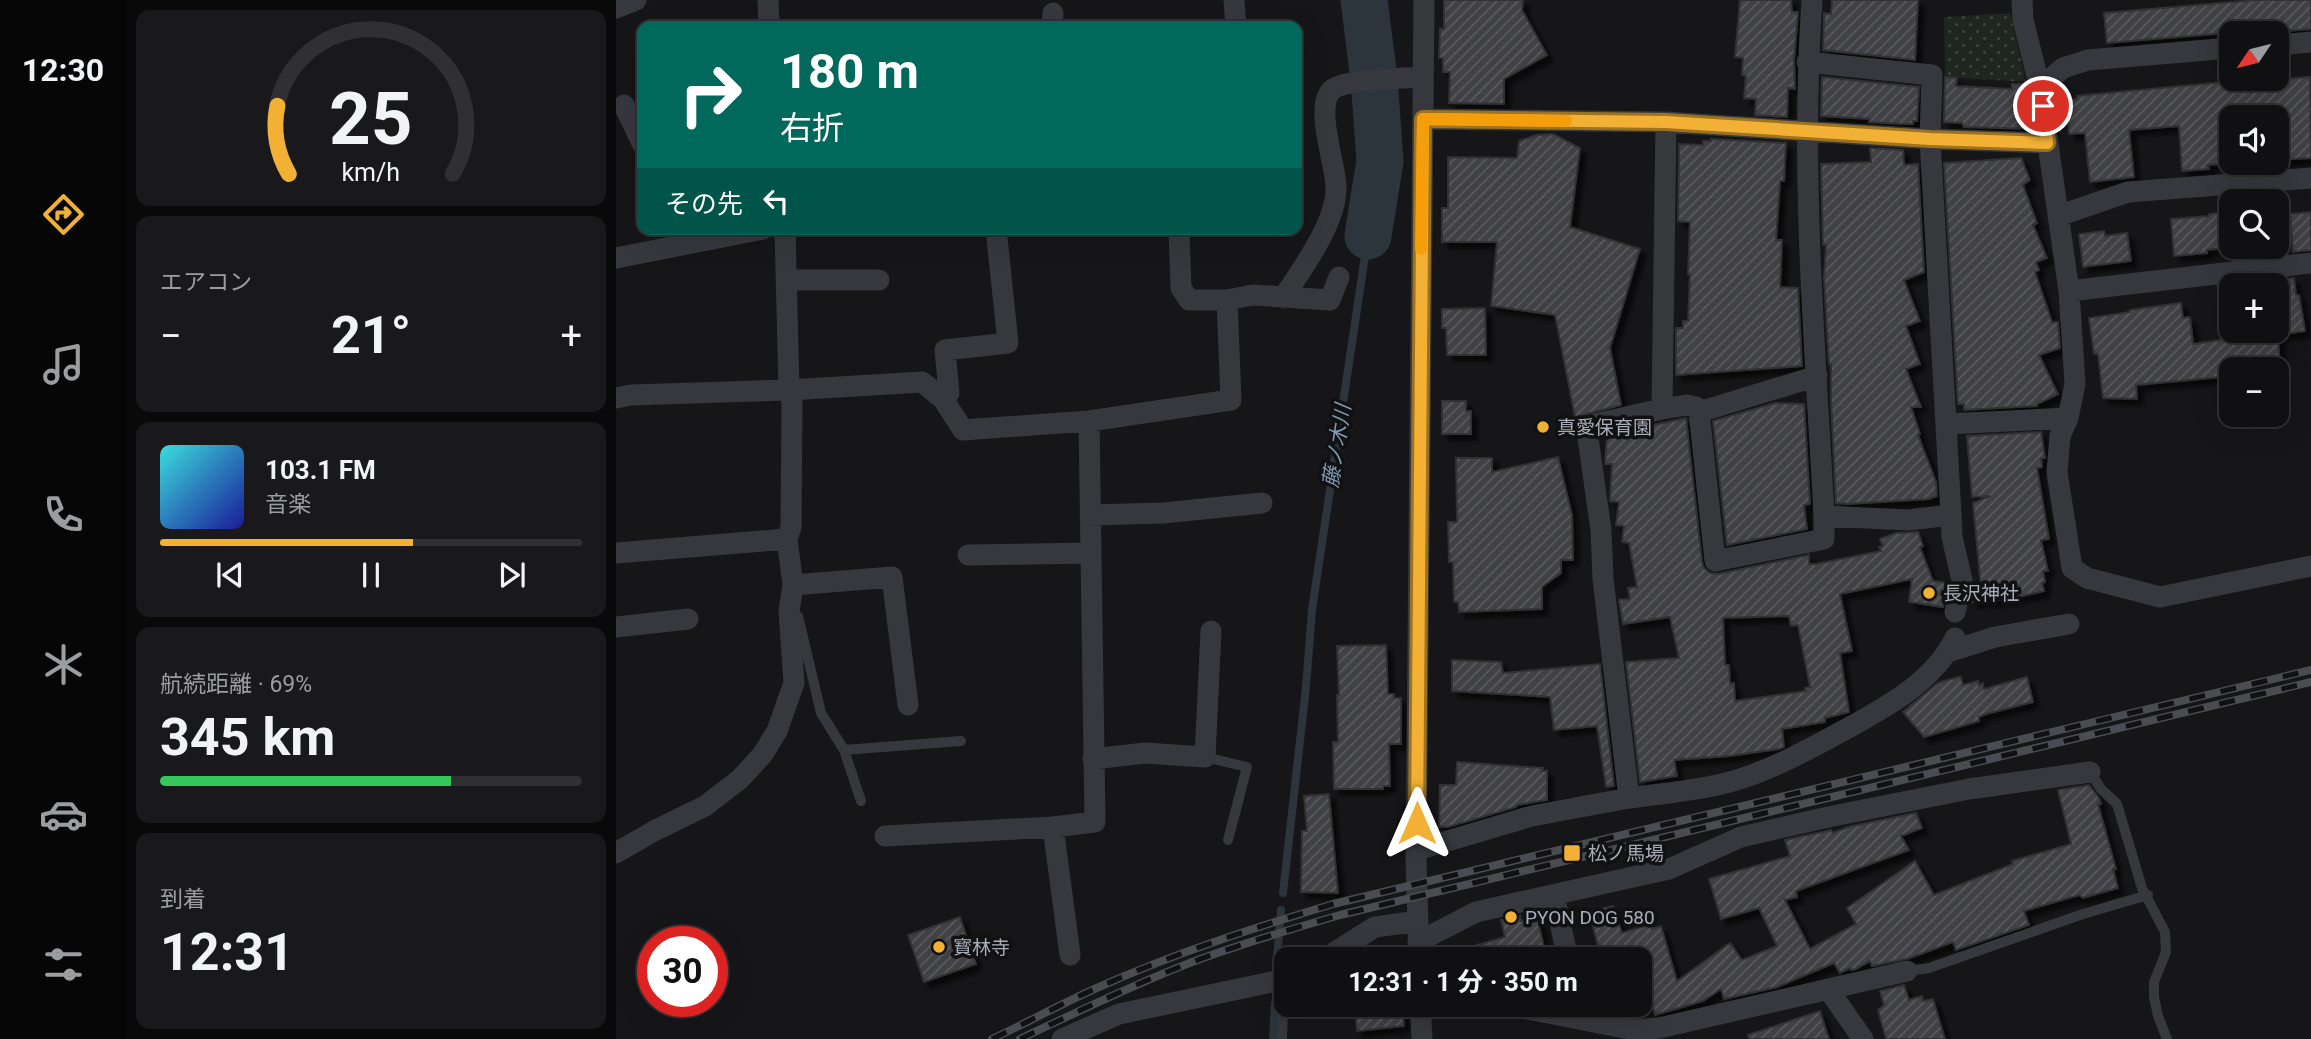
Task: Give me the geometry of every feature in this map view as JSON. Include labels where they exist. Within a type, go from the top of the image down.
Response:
[{"type":"street","points":[[616,8],[636,0]]},
{"type":"street","points":[[768,0],[769,21]]},
{"type":"street","points":[[1234,0],[1236,21]]},
{"type":"street","points":[[1419,947],[1417,850],[1424,0]]},
{"type":"street","points":[[1629,798],[1603,579],[1601,530],[1587,431],[1595,424],[1662,409],[1687,405],[1696,407],[1699,412],[1716,561],[1824,539],[1806,132],[1807,62],[1812,0]]},
{"type":"street","points":[[2022,0],[2023,20],[2040,88],[2069,291],[2076,384],[2068,418],[2060,436],[2057,472],[2072,568],[2087,578],[2160,597],[2311,566]]},
{"type":"street","points":[[2289,44],[2311,42]]},
{"type":"street","points":[[2040,88],[2063,68],[2088,61],[2219,49]]},
{"type":"street","points":[[1807,62],[1933,75],[1930,139],[1952,537],[1962,580],[1955,612]]},
{"type":"street","points":[[1283,298],[1323,234],[1337,188],[1325,116],[1325,97],[1334,87],[1354,82],[1423,77]]},
{"type":"street","points":[[624,105],[637,126]]},
{"type":"street","points":[[1423,119],[1666,122],[1930,139],[2047,143]]},
{"type":"street","points":[[1662,409],[1666,122]]},
{"type":"street","points":[[2058,216],[2128,192],[2311,178]]},
{"type":"street","points":[[616,258],[733,235]]},
{"type":"street","points":[[616,853],[705,806],[740,779],[764,754],[783,718],[794,683],[790,622],[792,589],[787,539],[791,527],[792,403],[789,390],[785,235]]},
{"type":"street","points":[[943,399],[949,393],[945,350],[1008,343],[997,235]]},
{"type":"street","points":[[1179,235],[1181,288],[1189,300],[1227,300],[1253,295],[1330,300],[1339,277]]},
{"type":"street","points":[[2069,291],[2311,263]]},
{"type":"street","points":[[786,280],[879,280]]},
{"type":"street","points":[[616,398],[631,395],[922,382],[943,399],[963,430],[1088,421],[1231,400],[1227,300]]},
{"type":"street","points":[[1699,412],[1817,376]]},
{"type":"street","points":[[1946,424],[2068,418]]},
{"type":"street","points":[[886,836],[1053,827],[1095,822],[1088,421]]},
{"type":"street","points":[[1090,515],[1163,513],[1262,503]]},
{"type":"street","points":[[1825,516],[1908,520],[1951,515]]},
{"type":"street","points":[[616,553],[787,539]]},
{"type":"street","points":[[968,555],[1090,553]]},
{"type":"street","points":[[792,589],[892,577],[908,705]]},
{"type":"street","points":[[616,627],[688,619]]},
{"type":"street","points":[[1417,850],[1532,816],[1739,780],[1795,757],[1889,706],[1938,664],[1951,645],[2069,624]]},
{"type":"street","points":[[1093,759],[1146,752],[1205,757],[1211,631]]},
{"type":"street","points":[[1425,947],[1476,912],[1669,869],[1741,837],[1969,789],[2090,772]]},
{"type":"street","points":[[1053,827],[1070,955]]},
{"type":"street","points":[[1553,895],[1565,947]]},
{"type":"street","points":[[1343,947],[1375,927],[1418,920]]},
{"type":"street","points":[[1596,1017],[1635,1030],[1659,1028],[1907,971]]},
{"type":"street","points":[[1062,1039],[1119,1014],[1274,981]]},
{"type":"street","points":[[1828,989],[1863,1039]]},
{"type":"street","points":[[1422,1039],[1423,1017]]},
{"type":"lane","points":[[792,589],[821,713],[844,750],[862,800]]},
{"type":"lane","points":[[844,750],[961,741]]},
{"type":"lane","points":[[1205,757],[1247,767],[1228,840]]},
{"type":"lane","points":[[2090,772],[2101,789],[2117,804],[2142,888],[2165,932],[2166,952],[2154,982],[2154,997],[2167,1039]]},
{"type":"lane","points":[[1907,971],[1929,968],[2148,895]]},
{"type":"lane","points":[[1282,1039],[1283,1017]]},
{"type":"shaded area","points":[[2010,13],[2026,82],[1945,77],[1944,17]]},
{"type":"building","points":[[1444,0],[1523,0],[1522,10],[1547,55],[1504,79],[1504,104],[1449,103],[1450,72],[1443,72],[1443,58],[1439,58],[1440,29],[1444,29]]},
{"type":"building","points":[[1740,0],[1791,0],[1792,12],[1798,12],[1795,89],[1788,88],[1787,117],[1755,115],[1756,99],[1744,98],[1746,76],[1742,75],[1743,58],[1735,57]]},
{"type":"building","points":[[1832,0],[1918,0],[1915,60],[1823,50],[1824,13],[1831,14]]},
{"type":"building","points":[[2256,0],[2311,0],[2311,29],[2289,31],[2289,21],[2219,21],[2219,34],[2107,43],[2104,13]]},
{"type":"building","points":[[1822,77],[1919,87],[1917,121],[1913,121],[1913,124],[1902,124],[1821,116]]},
{"type":"building","points":[[1945,77],[1957,78],[1956,86],[2012,89],[2012,84],[2026,84],[2031,129],[1964,127],[1962,123],[1944,122]]},
{"type":"building","points":[[2310,77],[2311,158],[2289,159],[2289,105],[2219,105],[2219,164],[2208,165],[2209,169],[2182,171],[2179,126],[2129,130],[2134,177],[2090,182],[2085,133],[2069,134],[2066,100],[2078,99],[2077,96],[2219,82],[2219,91],[2289,91],[2289,79]]},
{"type":"building","points":[[1553,134],[1580,148],[1570,227],[1640,249],[1610,348],[1621,405],[1575,417],[1555,315],[1491,306],[1497,242],[1442,242],[1442,208],[1448,208],[1448,157],[1517,158],[1519,141],[1537,135]]},
{"type":"building","points":[[1711,139],[1786,143],[1776,240],[1782,240],[1780,287],[1798,288],[1802,366],[1676,375],[1676,328],[1683,328],[1683,321],[1688,321],[1690,274],[1690,222],[1678,221],[1679,144],[1703,145],[1703,141]]},
{"type":"building","points":[[1870,148],[1903,150],[1904,165],[1918,164],[1924,272],[1904,280],[1920,321],[1906,326],[1920,364],[1906,369],[1921,407],[1911,407],[1920,434],[1918,435],[1936,482],[1937,496],[1929,499],[1847,504],[1836,503],[1821,164],[1871,162]]},
{"type":"building","points":[[2021,158],[2030,180],[2023,185],[2037,223],[2033,225],[2047,258],[2036,262],[2039,270],[2035,272],[2052,322],[2058,322],[2060,348],[2039,355],[2058,394],[2037,406],[1964,410],[1964,404],[1958,404],[1944,163]]},
{"type":"building","points":[[2311,212],[2311,250],[2293,252],[2290,214]]},
{"type":"building","points":[[2219,213],[2219,248],[2207,250],[2207,253],[2174,256],[2171,219]]},
{"type":"building","points":[[2104,231],[2105,236],[2127,233],[2131,261],[2083,267],[2079,234]]},
{"type":"building","points":[[2294,278],[2305,331],[2289,333],[2289,279]]},
{"type":"building","points":[[2181,303],[2183,318],[2190,317],[2193,344],[2219,340],[2219,343],[2278,343],[2279,357],[2219,357],[2219,377],[2136,385],[2137,399],[2103,398],[2098,354],[2094,354],[2089,318]]},
{"type":"building","points":[[1485,308],[1486,355],[1447,355],[1442,309]]},
{"type":"building","points":[[1442,401],[1466,401],[1466,411],[1471,411],[1471,434],[1442,434]]},
{"type":"building","points":[[1775,403],[1804,404],[1810,504],[1804,505],[1807,529],[1727,545],[1713,421]]},
{"type":"building","points":[[1686,418],[1702,562],[1710,573],[1718,574],[1809,555],[1809,564],[1816,564],[1881,551],[1879,547],[1883,546],[1880,539],[1896,533],[1918,532],[1923,546],[1920,547],[1933,581],[1948,583],[1943,607],[1909,602],[1912,579],[1840,594],[1852,651],[1840,653],[1849,712],[1825,718],[1825,722],[1782,729],[1784,747],[1779,749],[1674,760],[1677,776],[1640,782],[1626,662],[1679,658],[1670,617],[1623,624],[1619,600],[1630,599],[1628,588],[1637,587],[1629,543],[1622,542],[1624,526],[1616,525],[1619,502],[1610,501],[1612,464],[1605,464],[1607,435]],"holes":[[[1789,616],[1791,626],[1798,625],[1810,687],[1805,688],[1806,691],[1735,701],[1734,683],[1730,684],[1729,665],[1725,665],[1723,618]]]},
{"type":"building","points":[[2041,432],[2045,458],[2041,458],[2042,467],[2037,468],[2049,539],[2041,540],[2048,571],[2043,571],[2044,591],[2010,599],[1971,602],[1974,587],[1981,588],[1973,503],[1990,496],[1972,497],[1967,436]]},
{"type":"building","points":[[1558,457],[1572,515],[1573,560],[1561,560],[1561,573],[1542,587],[1542,609],[1459,612],[1458,602],[1454,602],[1453,562],[1449,562],[1448,522],[1457,522],[1456,458],[1492,458],[1492,472]]},
{"type":"building","points":[[1386,645],[1388,694],[1401,698],[1401,744],[1389,744],[1390,786],[1383,786],[1383,789],[1334,789],[1333,742],[1338,742],[1339,695],[1337,646]]},
{"type":"building","points":[[1452,660],[1501,662],[1503,673],[1600,664],[1614,786],[1606,787],[1597,726],[1554,730],[1550,697],[1452,691]]},
{"type":"building","points":[[1961,677],[1963,685],[1978,681],[1979,685],[1983,683],[1984,689],[2027,677],[2033,702],[1986,714],[1979,717],[1979,721],[1924,737],[1903,712],[1938,683]]},
{"type":"building","points":[[1457,762],[1543,768],[1542,771],[1547,771],[1547,800],[1517,805],[1448,827],[1439,827],[1440,785],[1456,785]]},
{"type":"building","points":[[2089,785],[2099,798],[2101,804],[2098,804],[2116,869],[2113,869],[2118,888],[2083,898],[2079,895],[2024,911],[2029,925],[1956,950],[1953,942],[1910,958],[1872,966],[1870,961],[1856,969],[1850,968],[1840,973],[1834,963],[1777,987],[1724,999],[1721,989],[1703,1001],[1655,1015],[1652,1007],[1652,947],[1598,947],[1591,918],[1592,911],[1613,906],[1622,933],[1651,924],[1652,929],[1661,926],[1677,981],[1730,943],[1742,960],[1777,946],[1759,908],[1721,919],[1709,879],[1790,856],[1785,840],[1831,830],[1833,833],[1848,827],[1916,813],[1922,828],[1901,836],[1909,850],[1796,891],[1797,897],[1785,900],[1810,949],[1856,924],[1847,908],[1915,861],[1934,895],[2013,864],[2012,861],[2071,844],[2058,790]]},
{"type":"building","points":[[1329,794],[1338,893],[1301,892],[1302,831],[1307,831],[1304,796]]},
{"type":"building","points":[[1520,916],[1521,921],[1537,917],[1544,947],[1470,947],[1505,937],[1501,920]]},
{"type":"building","points":[[960,917],[976,964],[924,982],[908,935]]},
{"type":"building","points":[[1904,985],[1909,1000],[1922,996],[1923,1001],[1933,999],[1945,1039],[1886,1039],[1878,1010],[1884,1005],[1880,991]]},
{"type":"building","points":[[1820,1011],[1829,1039],[1749,1039],[1748,1035]]},
{"type":"building","points":[[1356,1017],[1403,1017],[1404,1026],[1357,1031]]},
{"type":"waterway","name":"藤ノ木川","points":[[1364,0],[1374,79],[1380,161],[1368,236]]},
{"type":"waterway","name":"藤ノ木川","points":[[1283,893],[1312,610],[1368,236]]},
{"type":"waterway","name":"藤ノ木川","points":[[1278,947],[1281,910]]},
{"type":"waterway","name":"藤ノ木川","points":[[1273,1039],[1274,1017]]},
{"type":"railway","points":[[992,1039],[1086,993],[1157,963],[1333,904],[2311,670]]},
{"type":"railway","points":[[1020,1039],[1187,964],[1340,915],[2311,682]]},
{"type":"slow traffic","points":[[1421,249],[1423,119],[1566,121]]},
{"type":"place","name":"真愛保育園","points":[[1543,427]]},
{"type":"place","name":"長沢神社","points":[[1929,593]]},
{"type":"place","name":"松ノ馬場","points":[[1572,853]]},
{"type":"place","name":"PYON DOG 580","points":[[1511,917]]},
{"type":"place","name":"寳林寺","points":[[939,947]]},
{"type":"route","points":[[1417,823],[1423,119],[1666,122],[1930,139],[2047,143],[2043,106]]}]
